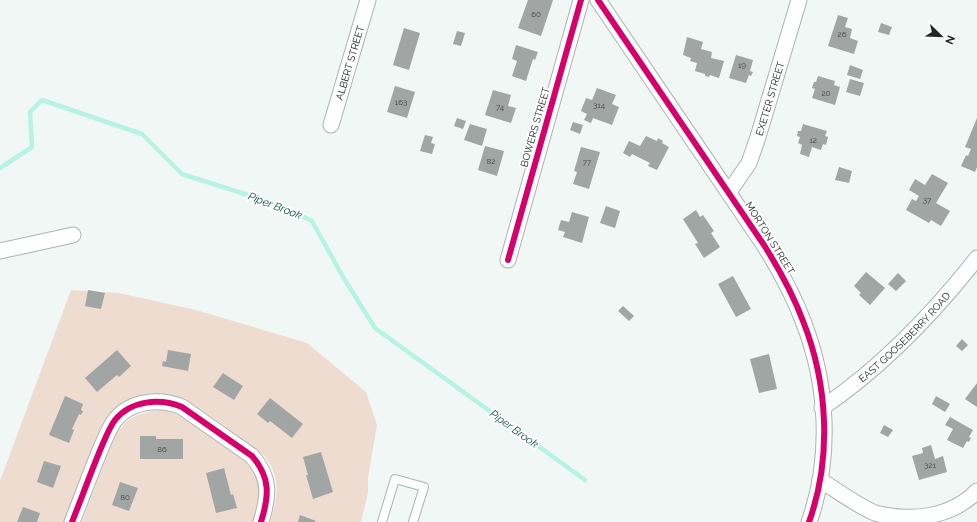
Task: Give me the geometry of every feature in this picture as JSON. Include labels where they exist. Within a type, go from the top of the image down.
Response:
[{"type":"street","name":"ALBERT STREET","points":[[331,125],[368,0]]},
{"type":"street","name":"BOWERS STREET","points":[[508,260],[581,0]]},
{"type":"street","name":"MORTON STREET","points":[[598,0],[768,251],[796,302],[811,345],[817,368],[822,408],[823,453],[820,480],[809,522]]},
{"type":"street","name":"EXETER STREET","points":[[729,192],[749,162],[758,137],[799,0]]},
{"type":"street","points":[[0,251],[73,235]]},
{"type":"street","name":"EAST GOOSEBERRY ROAD","points":[[822,408],[860,380],[898,346],[950,290],[977,258]]},
{"type":"street","points":[[72,522],[96,460],[115,420],[125,412],[138,405],[159,401],[182,407],[252,456],[260,465],[267,484],[266,503],[261,522]]},
{"type":"street","points":[[820,480],[865,508],[889,517],[902,519],[925,518],[947,513],[967,500],[977,491]]},
{"type":"lane","points":[[382,522],[395,479],[424,487],[413,522]]},
{"type":"shaded area","points":[[71,290],[119,293],[196,310],[307,343],[366,392],[377,425],[368,477],[368,493],[361,522],[270,522],[275,503],[276,484],[272,468],[266,458],[255,448],[196,407],[174,397],[157,393],[143,395],[130,400],[118,407],[108,416],[98,435],[65,522],[0,522],[0,481]]},
{"type":"shaded area","points":[[162,410],[180,416],[196,426],[251,466],[258,477],[260,490],[259,503],[253,522],[82,522],[113,439],[122,426],[133,417],[146,412]]},
{"type":"building","points":[[528,0],[553,0],[541,36],[518,28]]},
{"type":"building","points":[[838,15],[848,18],[845,27],[852,29],[850,38],[858,41],[854,54],[828,46]]},
{"type":"building","points":[[881,23],[892,27],[889,35],[878,32]]},
{"type":"building","points":[[404,28],[420,33],[409,70],[393,65]]},
{"type":"building","points":[[457,31],[465,33],[461,46],[453,44]]},
{"type":"building","points":[[687,37],[703,42],[701,49],[712,52],[711,58],[724,61],[719,78],[710,75],[709,77],[705,76],[705,74],[695,71],[697,63],[690,61],[691,58],[683,55]]},
{"type":"building","points":[[516,45],[538,52],[535,60],[533,59],[526,81],[512,76],[517,61],[512,59]]},
{"type":"building","points":[[736,55],[753,60],[750,71],[753,72],[751,76],[749,75],[746,83],[729,78]]},
{"type":"building","points":[[850,65],[863,70],[860,79],[847,75]]},
{"type":"building","points":[[818,76],[835,81],[834,85],[840,87],[835,105],[812,98],[815,89],[812,88]]},
{"type":"building","points":[[850,79],[864,83],[860,96],[846,92]]},
{"type":"building","points":[[395,86],[415,92],[407,118],[387,112]]},
{"type":"building","points":[[597,88],[616,95],[612,104],[619,107],[612,125],[593,118],[591,123],[584,120],[587,114],[581,111],[586,98],[592,100]]},
{"type":"building","points":[[493,90],[511,95],[508,106],[516,108],[511,123],[485,115]]},
{"type":"building","points":[[457,118],[466,121],[463,129],[454,126]]},
{"type":"building","points":[[977,118],[977,167],[975,172],[961,166],[966,155],[968,156],[971,149],[965,147]]},
{"type":"building","points":[[573,122],[583,125],[580,134],[570,130]]},
{"type":"building","points":[[470,124],[487,129],[482,146],[464,140]]},
{"type":"building","points":[[803,124],[827,131],[825,136],[828,137],[826,145],[823,144],[821,150],[812,147],[809,157],[800,154],[802,145],[798,143],[800,137],[797,136],[798,131],[801,131]]},
{"type":"building","points":[[425,135],[433,137],[431,143],[435,144],[432,154],[420,151]]},
{"type":"building","points":[[646,136],[657,141],[658,138],[663,141],[662,143],[669,147],[657,170],[648,166],[650,163],[632,154],[630,157],[623,153],[629,141],[640,146]]},
{"type":"building","points":[[485,146],[504,151],[497,176],[478,170]]},
{"type":"building","points":[[581,147],[600,152],[589,189],[573,184],[577,172],[574,171]]},
{"type":"building","points":[[839,167],[852,171],[849,183],[835,180]]},
{"type":"building","points":[[932,174],[948,183],[936,203],[950,211],[941,226],[931,220],[929,223],[906,210],[912,199],[916,201],[919,196],[909,190],[915,179],[925,185]]},
{"type":"building","points":[[606,206],[620,211],[615,228],[600,223]]},
{"type":"building","points":[[696,210],[700,217],[703,215],[714,231],[711,233],[720,247],[704,258],[695,244],[698,243],[683,219]]},
{"type":"building","points":[[572,212],[589,217],[582,243],[563,237],[565,232],[558,230],[561,220],[569,222]]},
{"type":"building","points":[[866,272],[885,288],[870,305],[859,295],[861,293],[854,286]]},
{"type":"building","points":[[898,273],[906,281],[896,291],[888,284]]},
{"type":"building","points":[[733,276],[751,309],[736,317],[718,284]]},
{"type":"building","points":[[88,290],[105,293],[101,309],[85,306]]},
{"type":"building","points":[[623,306],[634,316],[629,321],[618,311]]},
{"type":"building","points":[[962,339],[968,345],[962,351],[956,346]]},
{"type":"building","points":[[117,350],[131,366],[119,377],[117,375],[97,392],[85,378]]},
{"type":"building","points":[[168,350],[191,354],[188,371],[162,366],[163,361],[166,362]]},
{"type":"building","points":[[769,354],[777,389],[759,393],[750,359]]},
{"type":"building","points":[[223,373],[243,386],[234,400],[213,387]]},
{"type":"building","points":[[977,383],[977,407],[965,399]]},
{"type":"building","points":[[65,396],[83,404],[81,410],[83,411],[81,415],[79,414],[72,429],[74,430],[69,443],[49,435]]},
{"type":"building","points":[[936,396],[950,404],[945,412],[932,404]]},
{"type":"building","points":[[270,398],[303,424],[292,438],[270,421],[268,423],[257,414]]},
{"type":"building","points":[[950,417],[973,430],[969,437],[971,438],[969,442],[967,441],[963,448],[947,440],[953,429],[945,425]]},
{"type":"building","points":[[884,425],[893,430],[888,437],[880,433]]},
{"type":"building","points":[[140,436],[156,436],[156,439],[183,439],[183,459],[140,459]]},
{"type":"building","points":[[931,445],[935,459],[943,456],[947,472],[919,480],[912,456],[923,453],[922,448]]},
{"type":"building","points":[[321,452],[333,492],[313,499],[306,475],[308,475],[303,457]]},
{"type":"building","points":[[44,461],[61,466],[53,488],[37,482]]},
{"type":"building","points":[[224,468],[231,495],[233,494],[237,508],[216,513],[206,473]]},
{"type":"building","points":[[120,482],[138,488],[129,511],[112,505]]},
{"type":"building","points":[[23,507],[40,513],[37,522],[17,522]]},
{"type":"building","points":[[300,515],[316,521],[298,522]]},
{"type":"waterway","name":"Piper Brook","points":[[0,168],[32,147],[30,112],[42,100],[142,134],[182,174],[279,205],[312,221],[343,277],[375,328],[585,480]]},
{"type":"cycle path","points":[[508,260],[581,0]]},
{"type":"cycle path","points":[[598,0],[764,245],[795,301],[811,345],[818,370],[824,421],[824,447],[821,472],[816,498],[809,522]]},
{"type":"cycle path","points":[[72,522],[101,448],[115,420],[129,408],[155,402],[164,402],[182,407],[252,456],[263,472],[267,488],[266,504],[261,522]]}]
